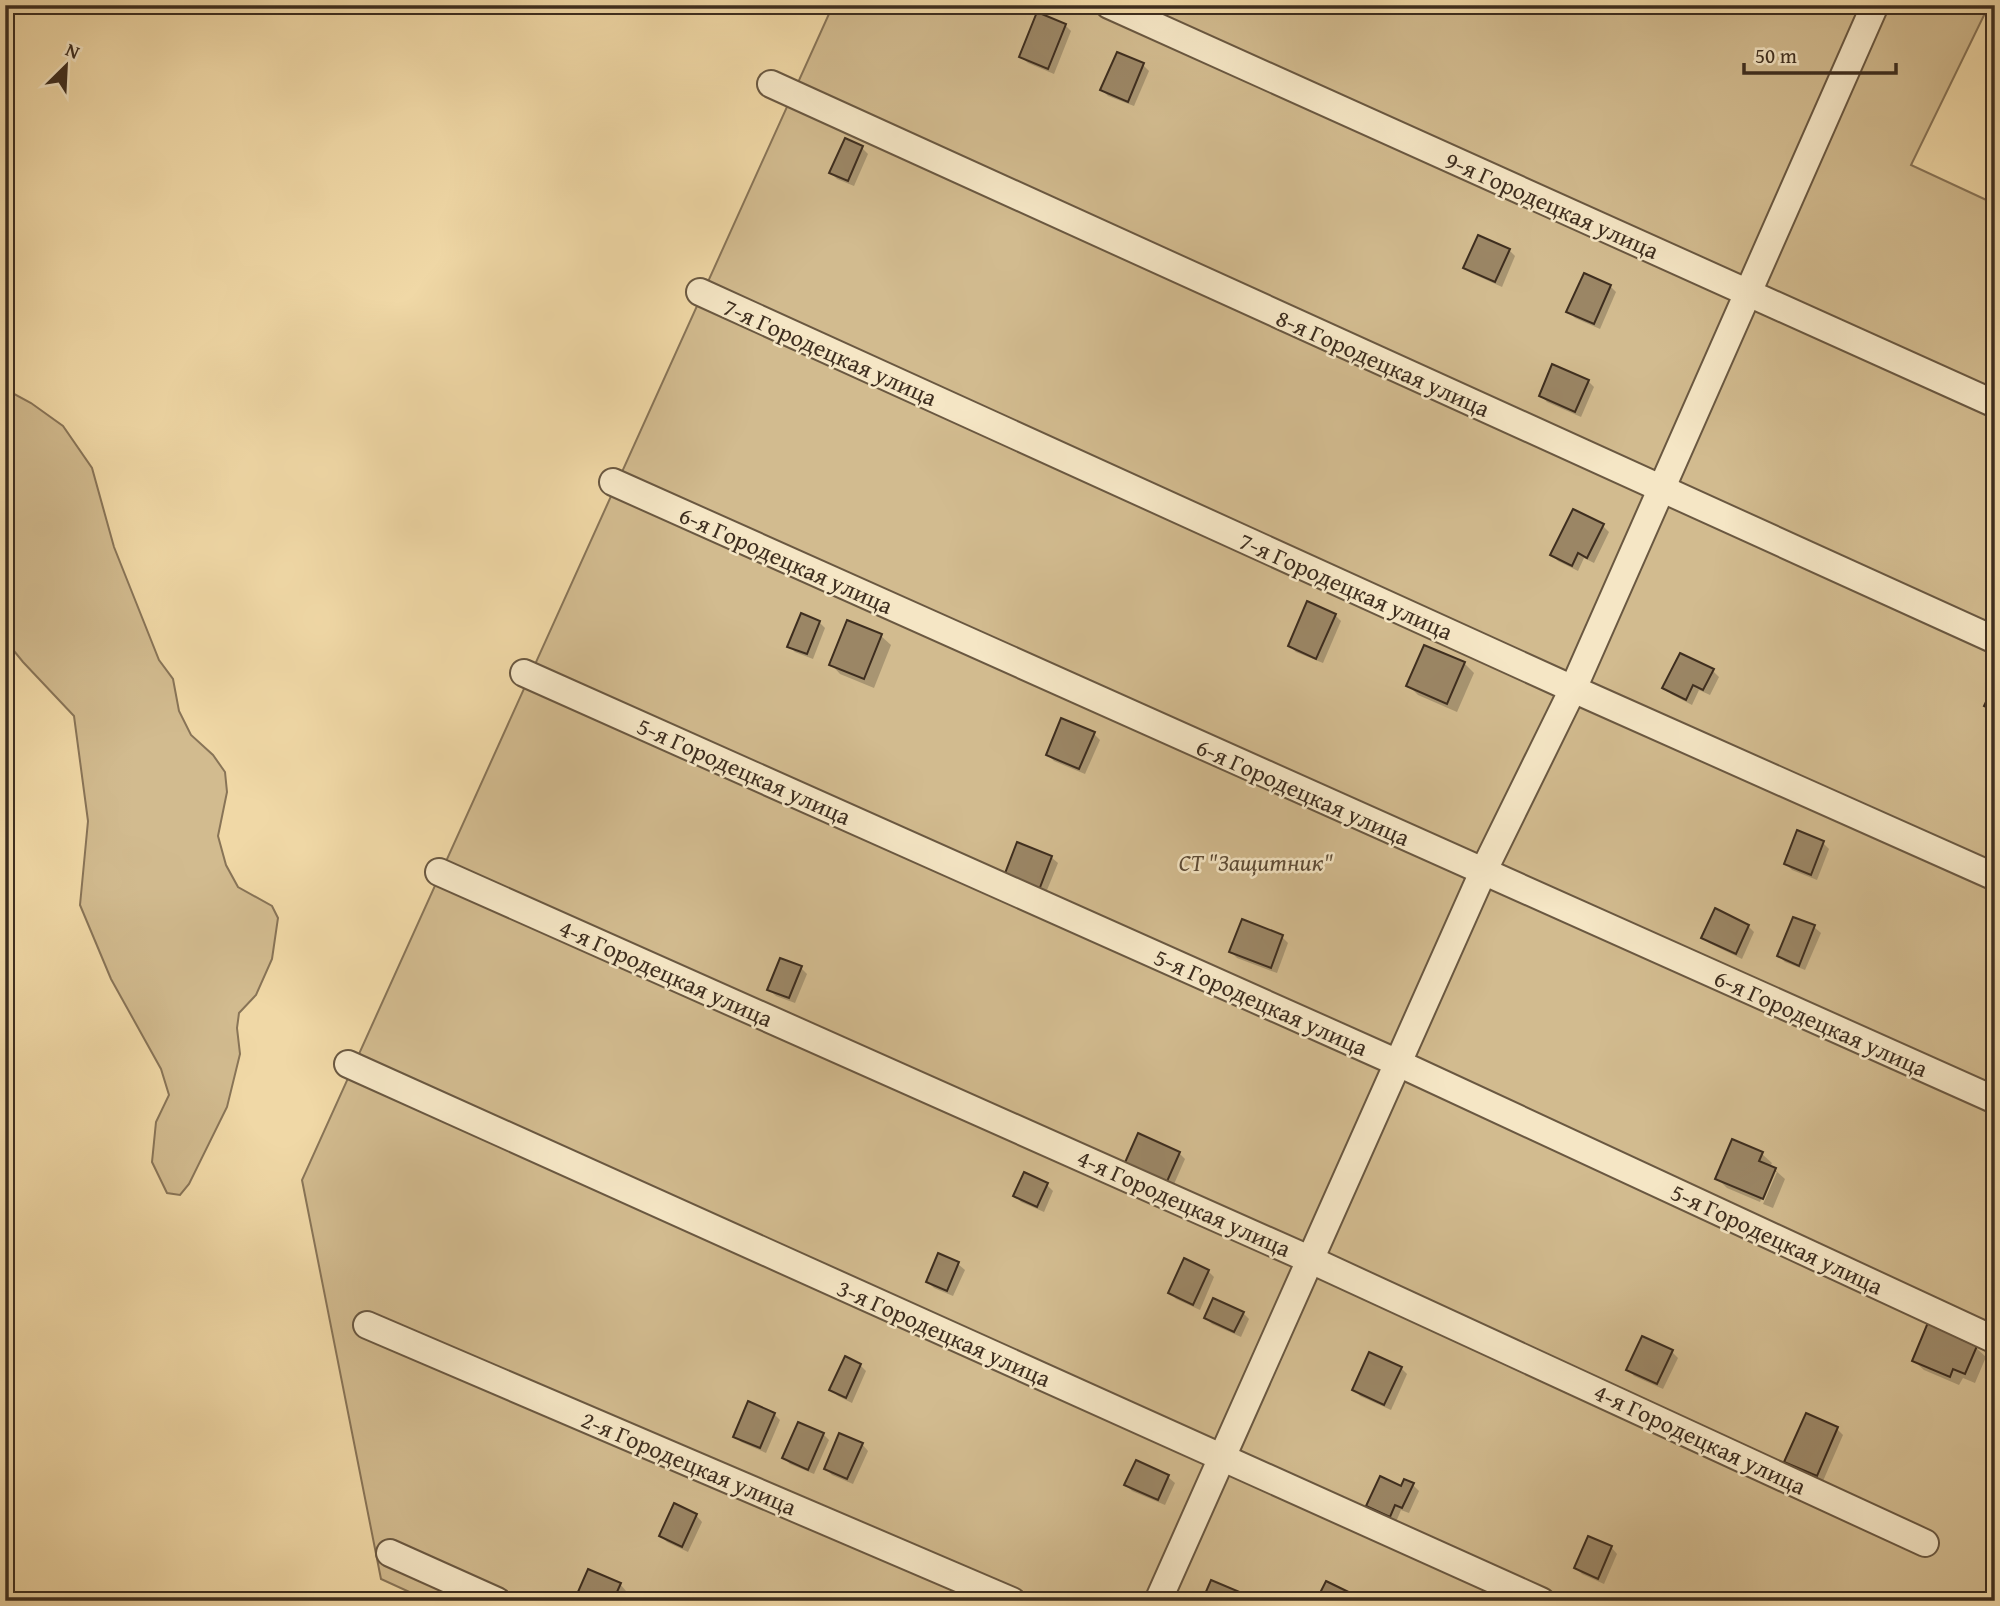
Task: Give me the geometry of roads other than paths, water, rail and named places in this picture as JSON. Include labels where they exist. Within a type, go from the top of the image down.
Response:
[{"type":"street","name":"9-я Городецкая улица","points":[[1108,5],[1995,404]]},
{"type":"street","points":[[1158,1601],[1483,872],[1573,689],[1875,5]]},
{"type":"street","name":"8-я Городецкая улица","points":[[771,85],[1995,640]]},
{"type":"street","name":"7-я Городецкая улица","points":[[700,292],[1573,689],[1995,877]]},
{"type":"street","name":"6-я Городецкая улица","points":[[613,482],[1995,1100]]},
{"type":"street","name":"5-я Городецкая улица","points":[[524,673],[1398,1063],[1995,1340]]},
{"type":"street","name":"4-я Городецкая улица","points":[[439,872],[1311,1260],[1925,1544]]},
{"type":"street","name":"3-я Городецкая улица","points":[[348,1064],[1541,1601]]},
{"type":"street","name":"2-я Городецкая улица","points":[[367,1325],[1012,1601]]},
{"type":"street","points":[[390,1553],[496,1601]]},
{"type":"park label","name":"СТ \"Защитник\"","points":[[1256,862]]}]
